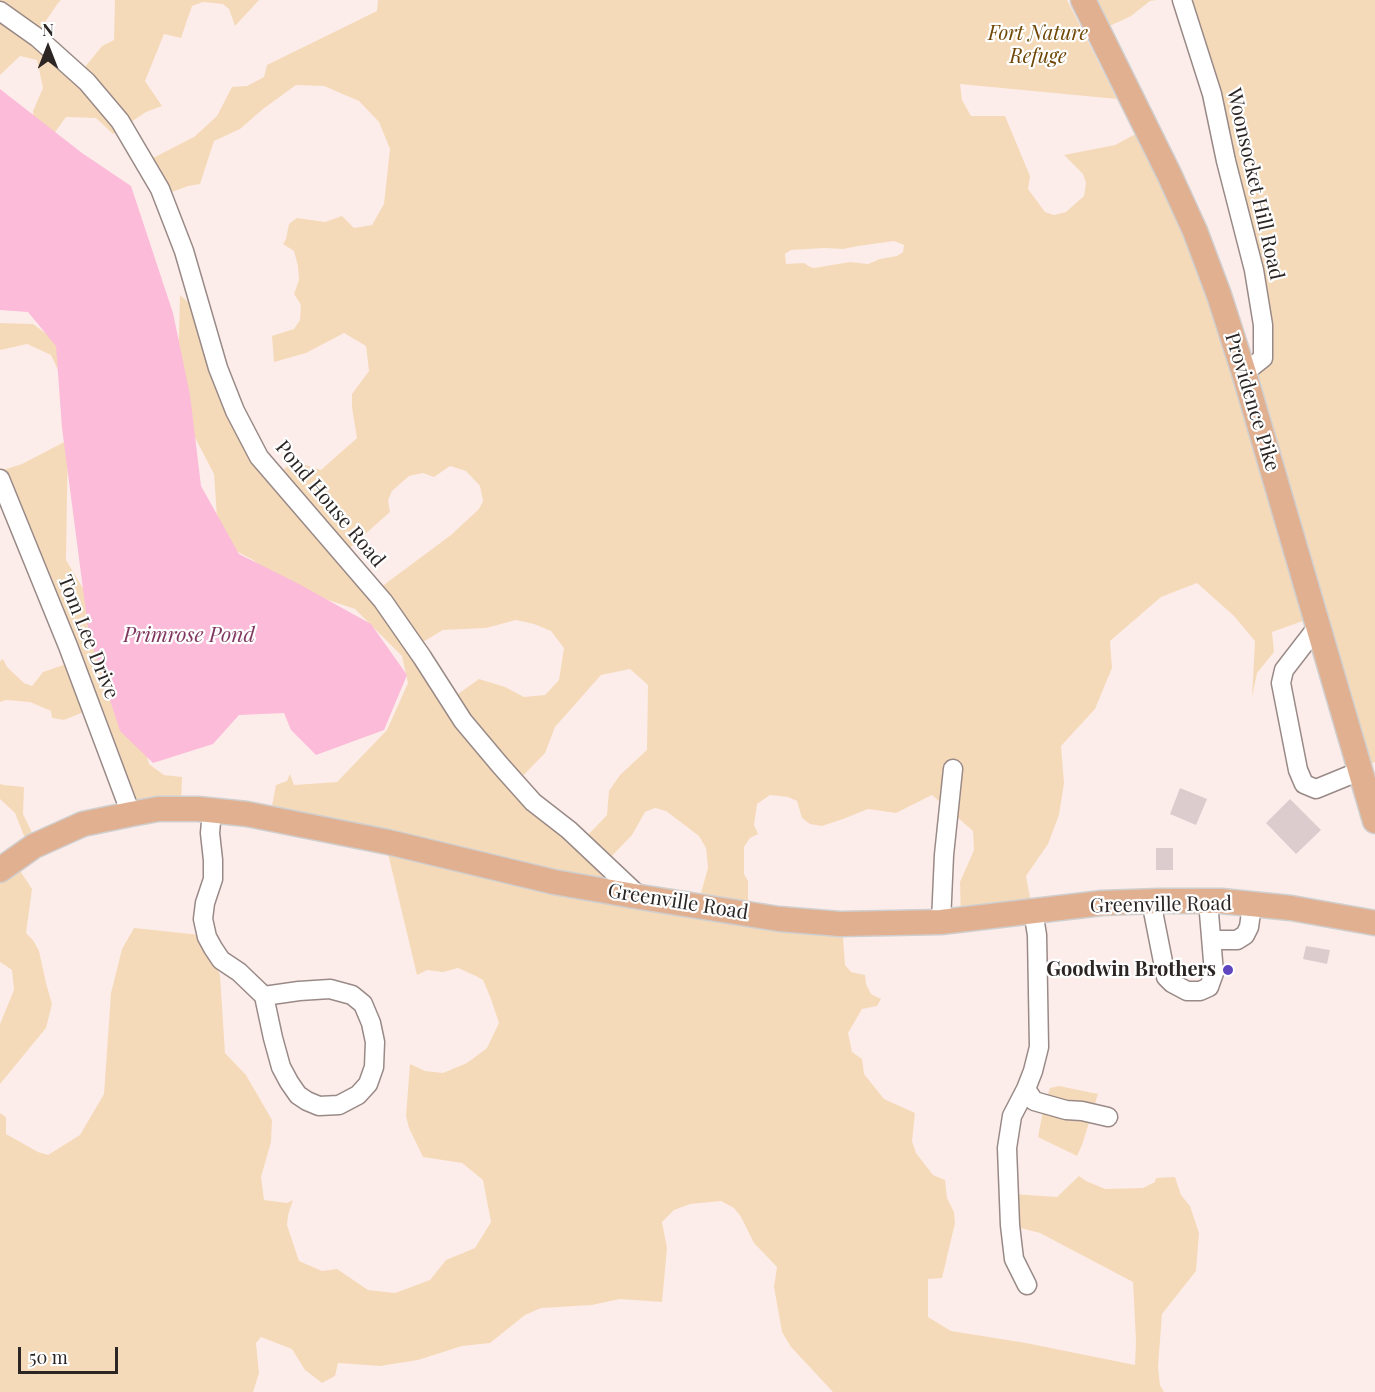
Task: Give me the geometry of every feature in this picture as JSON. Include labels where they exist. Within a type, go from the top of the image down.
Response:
[{"type":"main road","name":"Providence Pike","points":[[1083,0],[1165,165],[1195,231],[1219,295],[1375,821]]},
{"type":"main road","name":"Greenville Road","points":[[0,870],[34,846],[83,825],[158,809],[212,811],[248,814],[388,842],[554,882],[779,918],[840,924],[941,922],[1102,903],[1151,901],[1252,904],[1291,908],[1375,923]]},
{"type":"street","name":"Woonsocket Hill Road","points":[[1182,0],[1212,94],[1254,270],[1263,325],[1263,358],[1244,373]]},
{"type":"street","name":"Pond House Road","points":[[0,11],[38,38],[87,82],[120,121],[160,189],[184,251],[218,368],[235,411],[259,457],[382,601],[422,657],[463,721],[500,765],[533,802],[569,830],[640,897]]},
{"type":"street","name":"Tom Lee Drive","points":[[0,479],[68,646],[131,814]]},
{"type":"street","points":[[1318,626],[1284,670],[1281,683],[1298,770],[1304,784],[1316,789],[1360,771]]},
{"type":"street","points":[[941,922],[944,855],[953,769]]},
{"type":"street","points":[[212,811],[210,833],[213,879],[205,903],[203,919],[207,937],[222,960],[239,972],[264,996],[281,1067],[298,1095],[319,1106],[339,1105],[358,1095],[368,1084],[374,1067],[375,1042],[371,1023],[363,1004],[352,995],[330,989],[264,996]]},
{"type":"street","points":[[1151,901],[1166,977],[1186,991],[1200,992],[1209,987],[1214,973],[1208,901]]},
{"type":"street","points":[[1212,940],[1238,940],[1245,935],[1249,927],[1252,904]]},
{"type":"street","points":[[1027,1285],[1014,1259],[1010,1225],[1007,1149],[1012,1116],[1026,1089],[1039,1047],[1037,935],[1033,911]]},
{"type":"street","points":[[1026,1089],[1034,1101],[1108,1118]]},
{"type":"green space","points":[[0,0],[61,0],[37,34],[81,72],[102,46],[114,40],[115,0],[259,0],[235,26],[229,9],[223,4],[203,2],[192,6],[181,38],[164,34],[145,81],[162,106],[146,112],[113,134],[96,118],[66,117],[53,135],[34,127],[33,111],[43,88],[37,60],[20,56],[0,75]]},
{"type":"green space","name":"Fort Nature Refuge","points":[[378,0],[1067,0],[1117,99],[960,84],[962,100],[971,116],[1005,116],[1030,176],[1028,189],[1045,212],[1054,215],[1066,212],[1084,196],[1086,183],[1083,174],[1064,155],[1115,145],[1145,129],[1243,367],[1262,357],[1264,325],[1182,0],[1375,0],[1375,762],[1361,768],[1314,617],[1272,632],[1274,652],[1257,673],[1252,697],[1255,641],[1234,616],[1197,583],[1161,597],[1110,641],[1112,668],[1095,709],[1061,746],[1064,783],[1059,815],[1048,844],[1026,876],[1032,908],[961,918],[960,882],[974,850],[973,831],[932,795],[896,813],[868,809],[822,826],[810,824],[802,818],[797,801],[788,797],[770,795],[757,804],[754,825],[758,834],[750,838],[744,847],[744,874],[748,881],[748,910],[842,924],[845,965],[851,972],[865,975],[871,994],[881,999],[877,1006],[862,1009],[848,1033],[852,1052],[862,1059],[864,1074],[884,1099],[915,1113],[912,1141],[916,1153],[933,1175],[945,1180],[947,1198],[954,1212],[955,1223],[942,1278],[928,1279],[928,1317],[951,1331],[1026,1343],[1135,1365],[1133,1282],[1040,1233],[1017,1227],[998,1197],[1014,1194],[1057,1197],[1079,1176],[1105,1189],[1143,1188],[1155,1182],[1156,1178],[1175,1177],[1181,1195],[1190,1206],[1199,1233],[1196,1271],[1162,1314],[1158,1367],[1160,1385],[1164,1392],[833,1392],[791,1347],[782,1332],[774,1287],[777,1267],[754,1243],[734,1208],[721,1201],[690,1204],[674,1210],[662,1222],[667,1248],[662,1302],[620,1299],[592,1305],[541,1308],[525,1315],[490,1343],[462,1346],[418,1360],[380,1366],[338,1363],[335,1376],[322,1383],[305,1370],[292,1349],[261,1337],[256,1343],[259,1373],[253,1392],[0,1392],[0,1113],[6,1117],[6,1134],[48,1155],[80,1135],[104,1094],[111,993],[122,949],[134,928],[201,935],[209,950],[220,975],[225,1053],[246,1075],[272,1120],[271,1142],[261,1177],[264,1200],[287,1203],[293,1200],[287,1225],[299,1261],[322,1271],[337,1269],[368,1290],[395,1293],[430,1280],[446,1260],[475,1248],[491,1222],[483,1180],[462,1163],[423,1157],[409,1128],[406,1116],[410,1064],[425,1071],[443,1073],[467,1063],[487,1048],[499,1023],[483,980],[458,968],[443,972],[427,970],[417,975],[385,841],[270,816],[276,785],[287,781],[290,774],[294,785],[337,782],[387,730],[408,683],[402,656],[355,609],[286,586],[253,560],[221,543],[218,532],[214,474],[191,430],[173,369],[179,336],[180,295],[195,308],[226,386],[278,474],[289,465],[299,463],[321,470],[357,438],[352,394],[369,371],[366,346],[344,333],[306,353],[274,362],[272,336],[294,329],[300,320],[301,305],[294,294],[299,280],[298,266],[294,251],[283,244],[289,224],[297,218],[325,222],[342,216],[354,228],[372,225],[384,204],[390,149],[379,122],[359,101],[324,86],[296,85],[240,129],[214,141],[200,184],[164,195],[149,160],[194,137],[217,116],[232,87],[247,86],[264,77],[267,65],[377,11]],"holes":[[[894,241],[904,245],[903,252],[897,256],[868,264],[850,262],[814,268],[804,263],[786,264],[785,254],[791,250],[843,249]],[[450,466],[466,471],[480,486],[483,501],[479,509],[451,535],[377,590],[345,552],[390,512],[388,500],[392,491],[409,476],[423,473],[434,477]],[[516,620],[551,631],[564,648],[559,680],[545,695],[524,697],[505,687],[479,679],[451,699],[416,646],[443,630],[486,628]],[[630,669],[648,685],[647,750],[620,775],[609,791],[607,815],[584,839],[517,782],[545,753],[555,727],[601,675]],[[655,808],[666,811],[699,836],[706,848],[708,868],[699,900],[635,892],[608,860],[632,835],[645,812]]]},
{"type":"green space","points":[[1083,0],[1157,0],[1150,1],[1131,16],[1099,31]]},
{"type":"green space","points":[[0,323],[33,324],[55,340],[73,402],[51,355],[27,344],[0,350]]},
{"type":"green space","points":[[68,440],[66,560],[84,590],[141,734],[149,764],[164,775],[182,777],[181,807],[131,811],[91,709],[64,720],[52,718],[51,711],[30,702],[6,700],[0,702],[0,661],[3,659],[7,667],[24,683],[32,686],[43,672],[72,662],[0,471],[22,464]]},
{"type":"green space","points":[[0,784],[24,787],[23,814],[36,841],[28,846],[15,813],[0,799]]},
{"type":"green space","points":[[13,860],[32,889],[26,933],[39,951],[52,1004],[46,1028],[0,1084],[0,1024],[14,990],[12,970],[0,962],[0,866]]},
{"type":"green space","points":[[1059,1086],[1098,1094],[1077,1156],[1038,1137],[1050,1088]]},
{"type":"water","name":"Primrose Pond","points":[[0,89],[82,153],[131,186],[173,313],[190,395],[201,486],[239,554],[371,624],[407,675],[384,730],[316,755],[291,730],[284,713],[239,715],[213,744],[153,763],[120,731],[89,635],[62,428],[56,346],[28,312],[0,310]]},
{"type":"building","points":[[1180,788],[1207,799],[1196,825],[1170,814]]},
{"type":"building","points":[[1290,799],[1321,830],[1296,854],[1266,823]]},
{"type":"building","points":[[1156,848],[1173,848],[1173,870],[1156,870]]},
{"type":"building","points":[[1306,946],[1330,950],[1327,964],[1303,959]]},
{"type":"place","name":"Goodwin Brothers","points":[[1228,970]]}]
